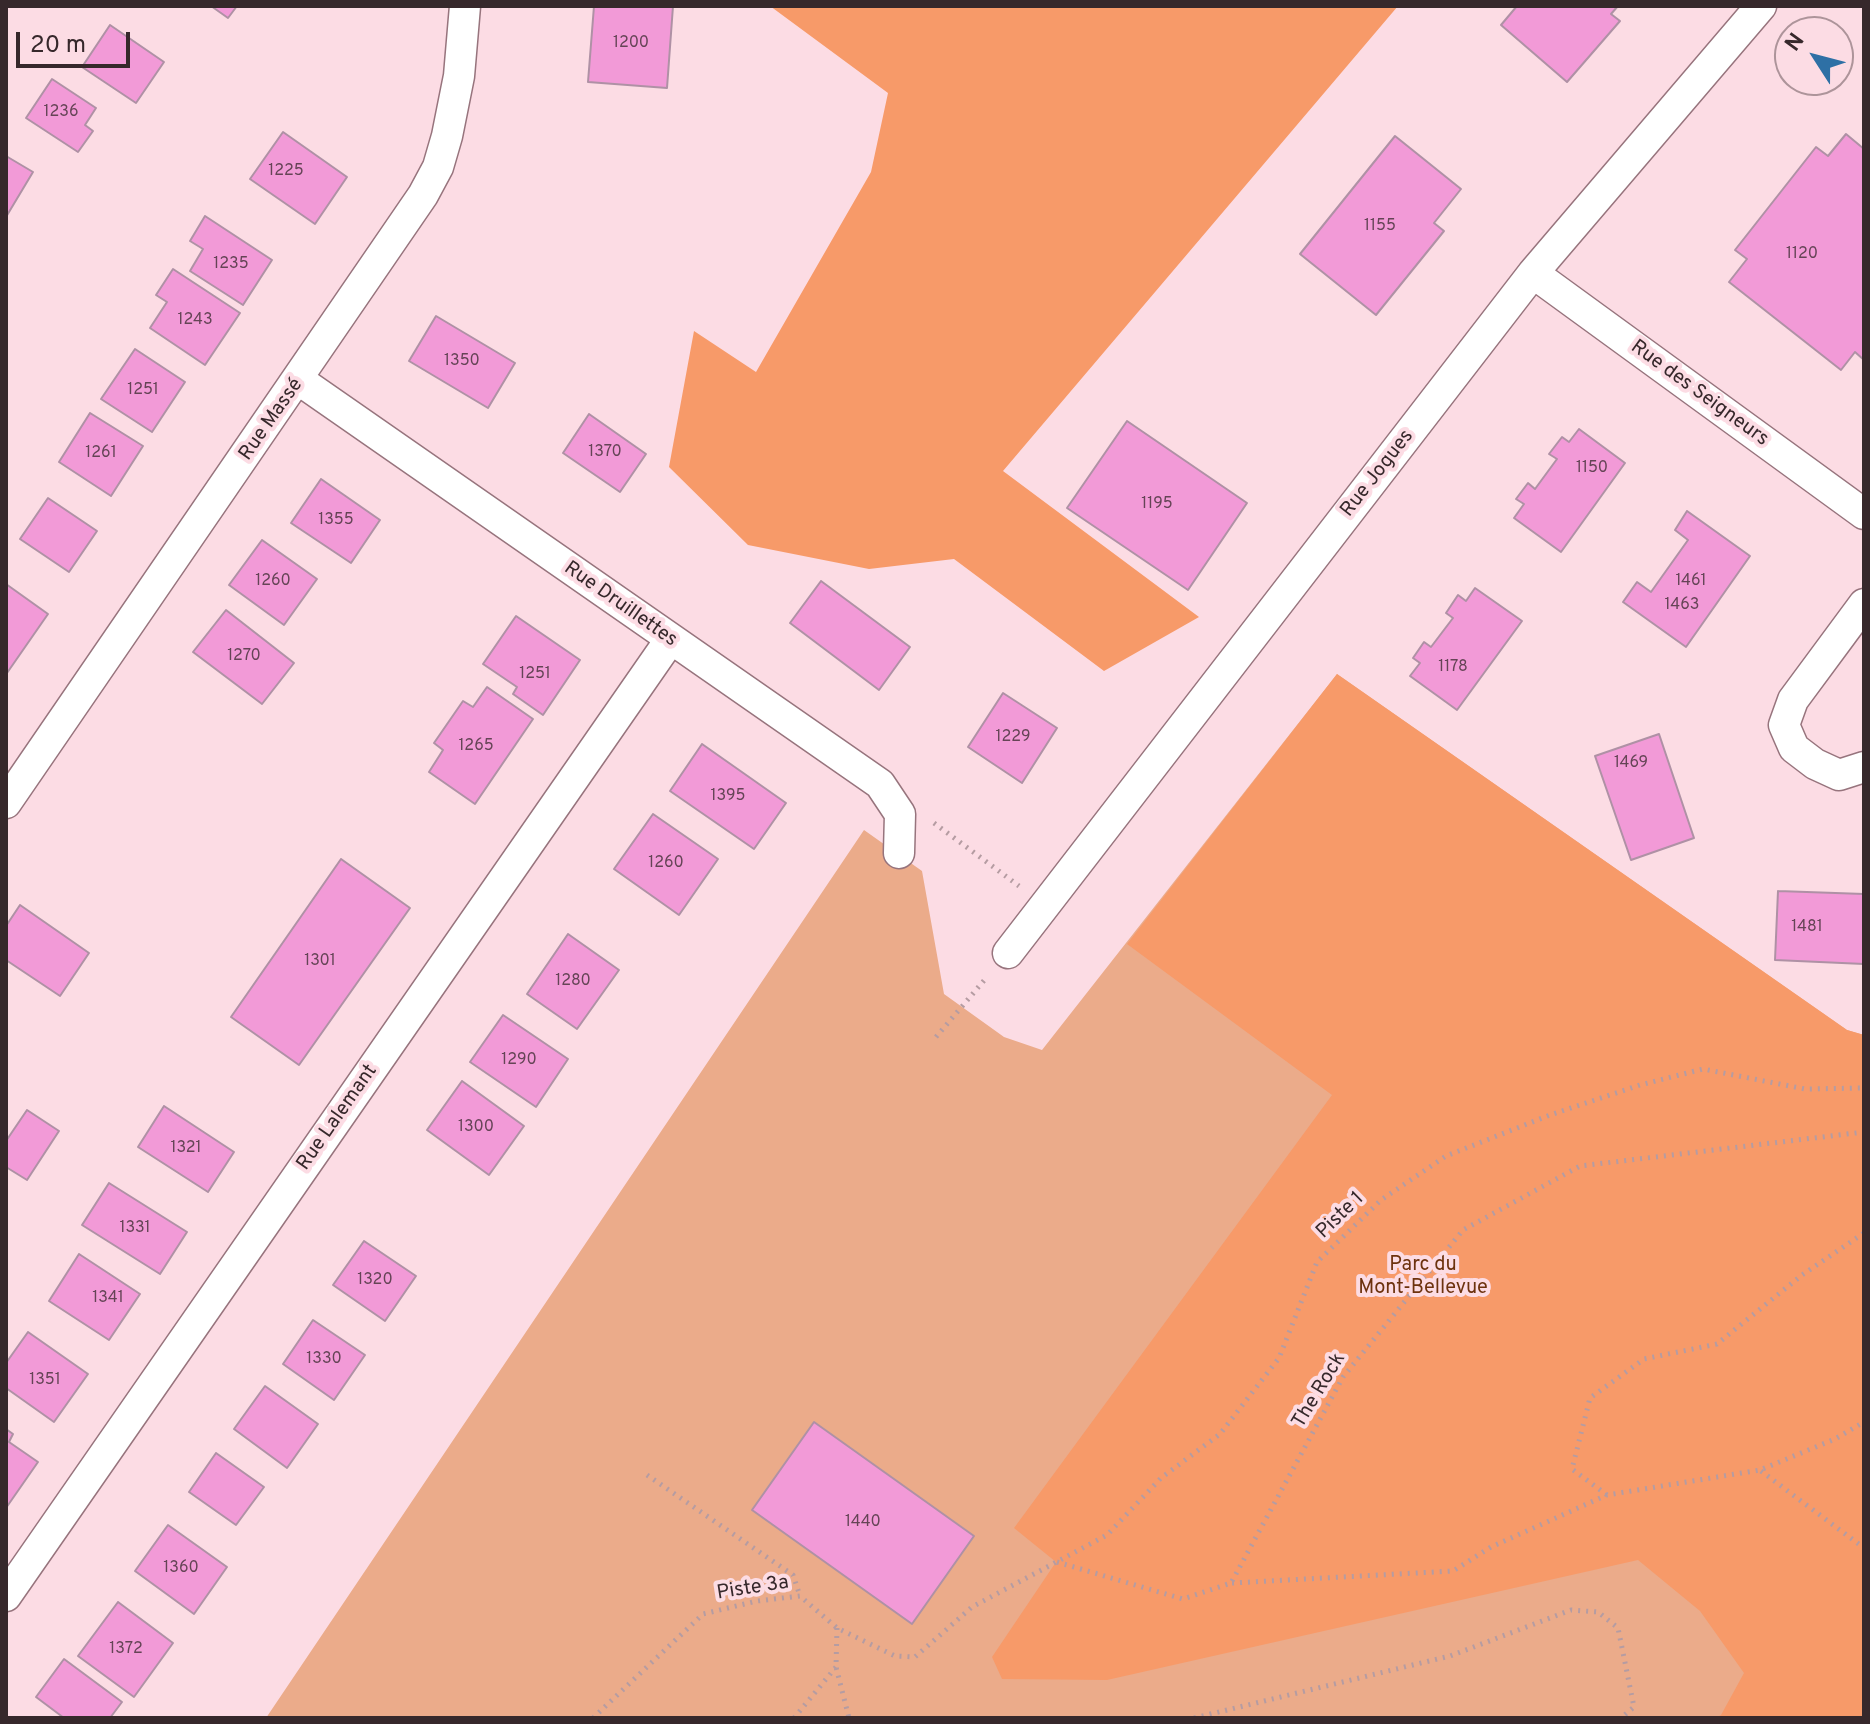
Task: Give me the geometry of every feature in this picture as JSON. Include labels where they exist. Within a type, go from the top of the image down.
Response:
[{"type":"street","name":"Rue Massé","points":[[6,803],[423,195],[438,167],[459,76],[465,6]]},
{"type":"street","name":"Rue Jogues","points":[[1008,953],[1533,273],[1761,6]]},
{"type":"street","name":"Rue des Seigneurs","points":[[1533,273],[1864,514]]},
{"type":"street","name":"Rue Druillettes","points":[[299,380],[880,784],[900,814],[899,853]]},
{"type":"street","points":[[1864,604],[1793,700],[1784,725],[1794,748],[1815,764],[1839,775],[1864,767]]},
{"type":"street","name":"Rue Lalemant","points":[[6,1596],[670,640]]},
{"type":"path","points":[[880,784],[1046,905]]},
{"type":"path","points":[[936,1037],[1008,953]]},
{"type":"path","name":"Piste 1","points":[[972,1607],[1107,1535],[1161,1478],[1220,1434],[1279,1358],[1317,1262],[1381,1200],[1446,1156],[1625,1090],[1703,1069],[1805,1089],[1864,1088]]},
{"type":"path","name":"The Rock","points":[[1231,1583],[1343,1377],[1463,1230],[1580,1166],[1864,1132]]},
{"type":"path","points":[[1607,1495],[1572,1469],[1590,1398],[1644,1359],[1717,1344],[1802,1275],[1864,1233]]},
{"type":"path","points":[[1056,1562],[1183,1599],[1231,1583],[1453,1571],[1491,1547],[1607,1495],[1760,1470],[1835,1439],[1864,1422]]},
{"type":"path","points":[[1760,1470],[1864,1548]]},
{"type":"path","points":[[647,1475],[793,1575],[800,1596]]},
{"type":"path","name":"Piste 3a","points":[[593,1718],[703,1614],[757,1601],[800,1596],[837,1628],[895,1656],[915,1657],[972,1607]]},
{"type":"path","points":[[1194,1718],[1450,1656],[1571,1610],[1598,1612],[1618,1628],[1634,1707],[1621,1718]]},
{"type":"path","points":[[837,1628],[836,1667],[849,1718]]},
{"type":"path","points":[[794,1718],[836,1667]]},
{"type":"green space","points":[[770,6],[1398,6],[1003,471],[1199,617],[1104,671],[954,559],[869,569],[748,545],[669,467],[694,331],[756,372],[871,172],[888,93]]},
{"type":"green space","name":"Parc du Mont-Bellevue","points":[[1337,674],[1847,1030],[1864,1035],[1864,1718],[266,1718],[864,830],[922,871],[944,994],[1004,1037],[1042,1050]]},
{"type":"green space","points":[[1337,674],[1847,1030],[1864,1035],[1864,1718],[1716,1718],[1721,1715],[1744,1673],[1700,1611],[1638,1560],[1107,1680],[1002,1679],[992,1657],[1056,1562],[1014,1528],[1332,1095],[1127,944]]},
{"type":"building","points":[[211,6],[237,6],[228,18]]},
{"type":"building","points":[[594,6],[673,6],[667,88],[588,82]]},
{"type":"building","points":[[1517,6],[1618,6],[1611,14],[1620,21],[1567,82],[1501,25]]},
{"type":"building","points":[[110,25],[164,62],[136,103],[82,67]]},
{"type":"building","points":[[52,79],[96,108],[85,125],[93,131],[78,152],[26,118]]},
{"type":"building","points":[[283,132],[347,177],[315,224],[250,179]]},
{"type":"building","points":[[1846,134],[1864,149],[1864,360],[1855,352],[1841,370],[1729,282],[1747,259],[1735,250],[1816,147],[1828,156]]},
{"type":"building","points":[[1395,136],[1461,189],[1434,223],[1444,231],[1376,315],[1300,254]]},
{"type":"building","points":[[6,156],[33,172],[6,217]]},
{"type":"building","points":[[205,216],[272,260],[243,305],[190,271],[203,249],[190,241]]},
{"type":"building","points":[[173,269],[240,313],[205,365],[150,328],[167,302],[156,295]]},
{"type":"building","points":[[436,316],[515,363],[488,408],[409,361]]},
{"type":"building","points":[[135,349],[185,382],[152,432],[101,399]]},
{"type":"building","points":[[90,413],[143,446],[111,496],[59,462]]},
{"type":"building","points":[[589,414],[646,454],[620,492],[563,453]]},
{"type":"building","points":[[1127,421],[1247,503],[1188,590],[1067,508]]},
{"type":"building","points":[[1579,429],[1625,463],[1561,552],[1514,518],[1524,504],[1516,499],[1528,483],[1535,489],[1557,459],[1549,454],[1562,437],[1569,442]]},
{"type":"building","points":[[321,479],[380,520],[351,563],[291,523]]},
{"type":"building","points":[[48,498],[97,531],[69,572],[20,539]]},
{"type":"building","points":[[1687,511],[1750,556],[1686,647],[1623,602],[1637,582],[1651,592],[1688,540],[1675,530]]},
{"type":"building","points":[[262,540],[317,579],[284,625],[229,585]]},
{"type":"building","points":[[821,581],[910,647],[879,690],[790,623]]},
{"type":"building","points":[[6,584],[48,614],[7,673],[6,672]]},
{"type":"building","points":[[1475,588],[1522,621],[1457,710],[1410,676],[1420,663],[1413,658],[1424,642],[1431,647],[1453,618],[1446,613],[1458,595],[1466,601]]},
{"type":"building","points":[[226,610],[294,663],[262,704],[193,652]]},
{"type":"building","points":[[516,616],[580,660],[543,715],[513,694],[517,687],[483,664]]},
{"type":"building","points":[[487,687],[533,719],[475,804],[429,772],[443,750],[434,743],[463,701],[473,707]]},
{"type":"building","points":[[1003,693],[1057,728],[1022,783],[968,747]]},
{"type":"building","points":[[1659,734],[1694,838],[1631,860],[1595,756]]},
{"type":"building","points":[[702,744],[786,803],[754,849],[670,791]]},
{"type":"building","points":[[653,814],[718,859],[679,915],[614,869]]},
{"type":"building","points":[[341,859],[410,908],[299,1065],[231,1017]]},
{"type":"building","points":[[1778,891],[1864,894],[1864,964],[1775,960]]},
{"type":"building","points":[[20,905],[89,953],[60,996],[6,960],[6,926]]},
{"type":"building","points":[[568,934],[619,970],[577,1029],[527,994]]},
{"type":"building","points":[[503,1015],[568,1059],[536,1107],[470,1062]]},
{"type":"building","points":[[462,1081],[524,1126],[489,1175],[427,1130]]},
{"type":"building","points":[[164,1106],[234,1152],[208,1192],[138,1147]]},
{"type":"building","points":[[27,1110],[59,1131],[27,1180],[6,1167],[6,1141]]},
{"type":"building","points":[[109,1183],[187,1232],[160,1274],[82,1225]]},
{"type":"building","points":[[364,1241],[416,1276],[385,1321],[333,1285]]},
{"type":"building","points":[[79,1254],[140,1294],[109,1340],[49,1301]]},
{"type":"building","points":[[313,1320],[365,1355],[334,1400],[283,1364]]},
{"type":"building","points":[[28,1332],[88,1374],[54,1422],[6,1388],[6,1363]]},
{"type":"building","points":[[265,1386],[318,1424],[287,1468],[234,1429]]},
{"type":"building","points":[[814,1422],[974,1536],[912,1624],[752,1510]]},
{"type":"building","points":[[6,1429],[13,1434],[9,1442],[38,1462],[6,1508]]},
{"type":"building","points":[[216,1453],[264,1487],[236,1525],[189,1492]]},
{"type":"building","points":[[168,1525],[227,1567],[194,1614],[135,1571]]},
{"type":"building","points":[[118,1602],[173,1643],[134,1697],[78,1656]]},
{"type":"building","points":[[64,1659],[122,1702],[110,1718],[64,1718],[36,1697]]}]
